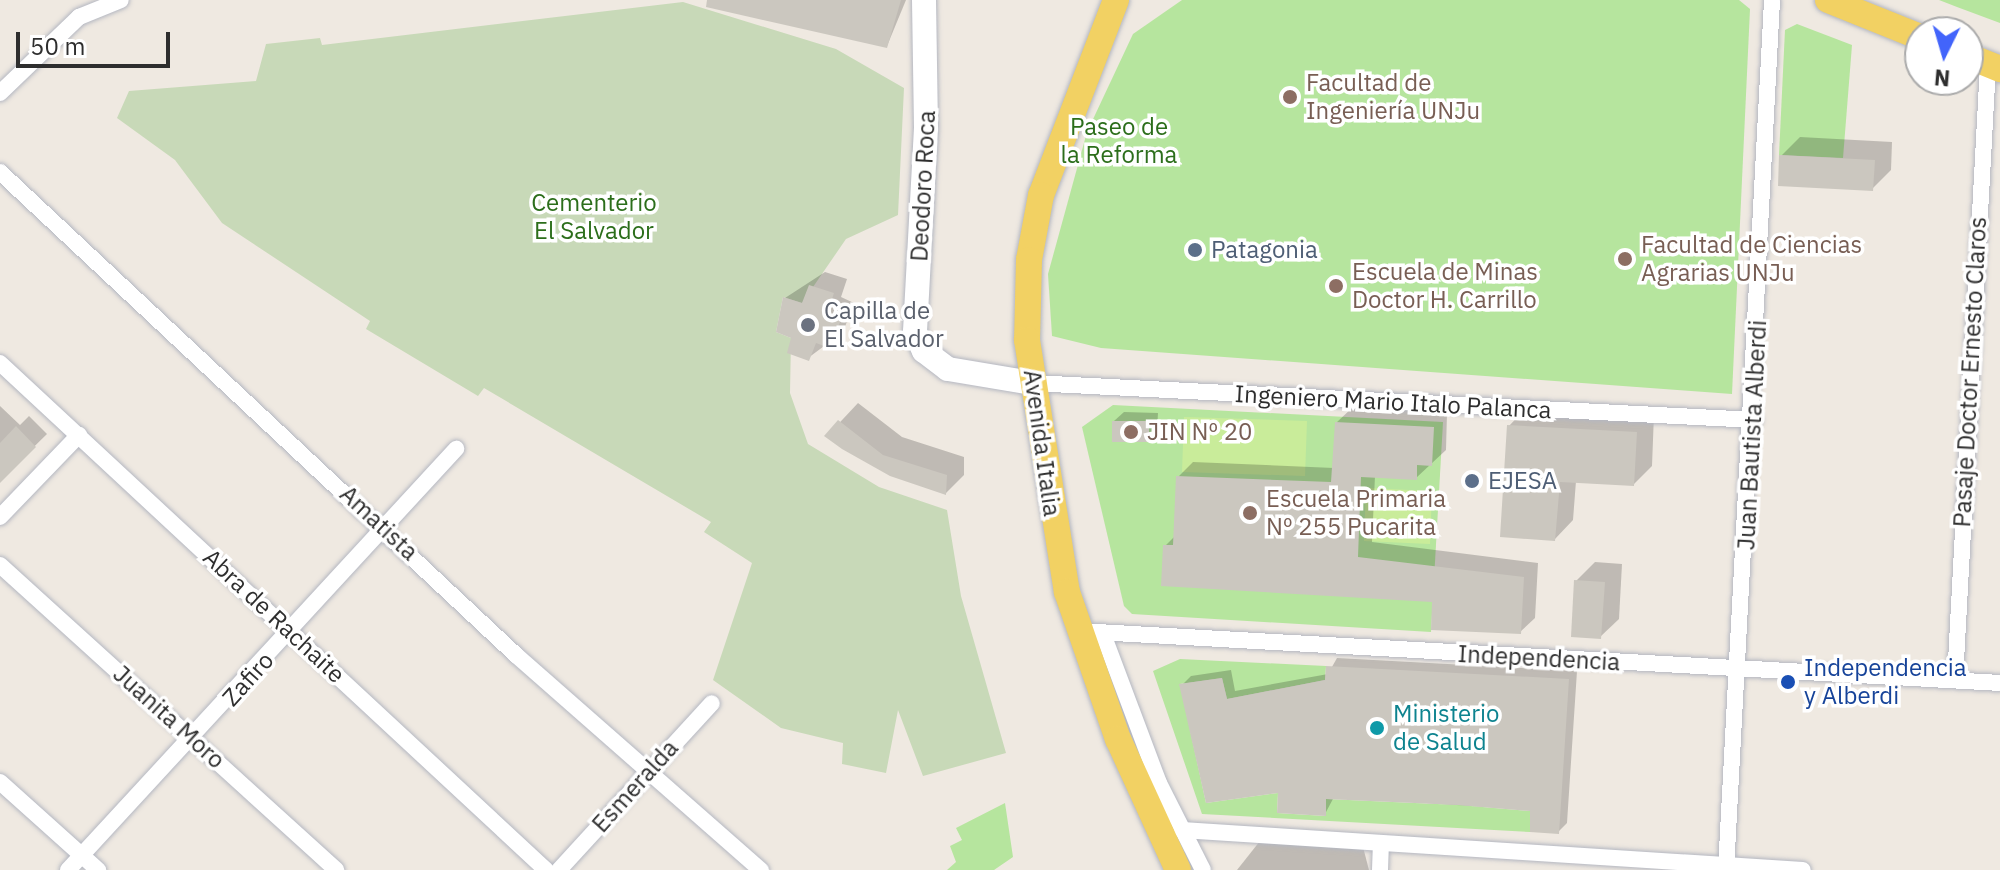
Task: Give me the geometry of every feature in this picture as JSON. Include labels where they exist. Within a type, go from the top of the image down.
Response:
[{"type":"main road","points":[[1828,0],[1904,31]]},
{"type":"main road","name":"Avenida Italia","points":[[1117,2],[1054,155],[1032,235],[1032,383],[1091,632],[1133,776],[1178,870]]},
{"type":"street","points":[[0,93],[79,17],[121,0]]},
{"type":"street","name":"Deodoro Roca","points":[[924,0],[926,128],[915,332],[924,351],[948,369],[1032,383]]},
{"type":"street","name":"Juan Bautista Alberdi","points":[[1726,868],[1741,669],[1772,0]]},
{"type":"street","name":"Pasaje Doctor Ernesto Claros","points":[[1955,680],[1985,63]]},
{"type":"street","name":"Amatista","points":[[0,172],[761,870]]},
{"type":"street","name":"Abra de Rachaite","points":[[0,363],[546,870]]},
{"type":"street","name":"Ingeniero Mario Italo Palanca","points":[[1032,383],[1754,420]]},
{"type":"street","points":[[0,517],[79,435]]},
{"type":"street","name":"Zafiro","points":[[68,870],[194,739],[456,449]]},
{"type":"street","name":"Juanita Moro","points":[[0,565],[336,870]]},
{"type":"street","name":"Independencia","points":[[1091,632],[2000,683]]},
{"type":"street","name":"Avenida Italia","points":[[1091,632],[1203,870]]},
{"type":"street","name":"Esmeralda","points":[[559,870],[712,703]]},
{"type":"street","points":[[0,782],[98,870]]},
{"type":"street","points":[[1182,830],[1726,868],[1803,870]]},
{"type":"street","points":[[1380,870],[1381,845]]},
{"type":"green space","name":"Paseo de la Reforma","points":[[1182,0],[1739,0],[1750,9],[1732,394],[1101,348],[1052,336],[1048,274],[1087,132],[1133,34]]},
{"type":"green space","points":[[1939,0],[2000,0],[2000,23],[1984,16]]},
{"type":"green space","name":"Cementerio El Salvador","points":[[683,2],[836,49],[904,88],[898,215],[846,239],[802,303],[783,297],[776,332],[791,338],[790,393],[808,444],[879,487],[947,510],[961,596],[1006,753],[923,776],[898,710],[886,773],[842,764],[843,743],[781,728],[713,680],[752,563],[704,532],[711,522],[484,388],[478,396],[366,329],[370,321],[222,223],[175,160],[117,118],[129,91],[256,81],[266,44],[320,38],[322,45]]},
{"type":"green space","points":[[1797,24],[1852,45],[1843,158],[1779,155],[1785,30]]},
{"type":"green space","points":[[1113,405],[1443,422],[1431,632],[1132,614],[1124,606],[1082,427]]},
{"type":"green space","points":[[1184,417],[1307,421],[1305,476],[1182,472]]},
{"type":"green space","points":[[1366,488],[1432,491],[1430,544],[1364,541]]},
{"type":"green space","points":[[1180,659],[1326,666],[1325,680],[1227,699],[1222,678],[1180,684],[1206,803],[1278,793],[1277,813],[1325,816],[1326,799],[1530,811],[1530,832],[1202,814],[1153,671]]},
{"type":"green space","points":[[1005,803],[1013,857],[994,870],[947,870],[956,862],[950,846],[962,840],[956,828]]},
{"type":"building","points":[[707,0],[901,0],[887,48],[706,7]]},
{"type":"building","points":[[1779,155],[1875,160],[1873,191],[1778,186]]},
{"type":"building","name":"Capilla de El Salvador","points":[[809,285],[834,293],[828,311],[842,317],[830,348],[816,343],[809,361],[787,353],[791,338],[776,332],[783,297],[802,303]]},
{"type":"building","points":[[838,420],[883,455],[947,475],[946,495],[890,476],[842,449],[824,436]]},
{"type":"building","points":[[1112,421],[1149,421],[1149,442],[1112,442]]},
{"type":"building","name":"Escuela Primaria Nº 255 Pucarita","points":[[1335,422],[1434,427],[1432,466],[1417,465],[1417,480],[1361,477],[1358,557],[1524,577],[1521,634],[1431,630],[1432,602],[1161,586],[1163,545],[1173,545],[1176,476],[1331,482]]},
{"type":"building","name":"EJESA","points":[[1507,425],[1637,432],[1634,486],[1560,482],[1555,541],[1500,537]]},
{"type":"building","points":[[16,426],[36,447],[0,483],[0,443]]},
{"type":"building","points":[[1574,580],[1605,582],[1601,639],[1571,637]]},
{"type":"building","name":"Ministerio de Salud","points":[[1326,666],[1569,679],[1559,834],[1530,832],[1530,811],[1326,799],[1326,816],[1277,813],[1278,793],[1206,803],[1179,684],[1222,678],[1227,699],[1325,680]]},
{"type":"place","name":"Facultad de Ingeniería UNJu","points":[[1290,97]]},
{"type":"place","name":"Patagonia","points":[[1195,250]]},
{"type":"place","name":"Facultad de Ciencias Agrarias UNJu","points":[[1625,259]]},
{"type":"place","name":"Escuela de Minas Doctor H. Carrillo","points":[[1336,286]]},
{"type":"place","name":"Capilla de El Salvador","points":[[808,325]]},
{"type":"place","name":"JIN Nº 20","points":[[1131,432]]},
{"type":"place","name":"EJESA","points":[[1472,481]]},
{"type":"place","name":"Escuela Primaria Nº 255 Pucarita","points":[[1250,513]]},
{"type":"place","name":"Independencia y Alberdi","points":[[1788,682]]},
{"type":"place","name":"Ministerio de Salud","points":[[1377,728]]}]
